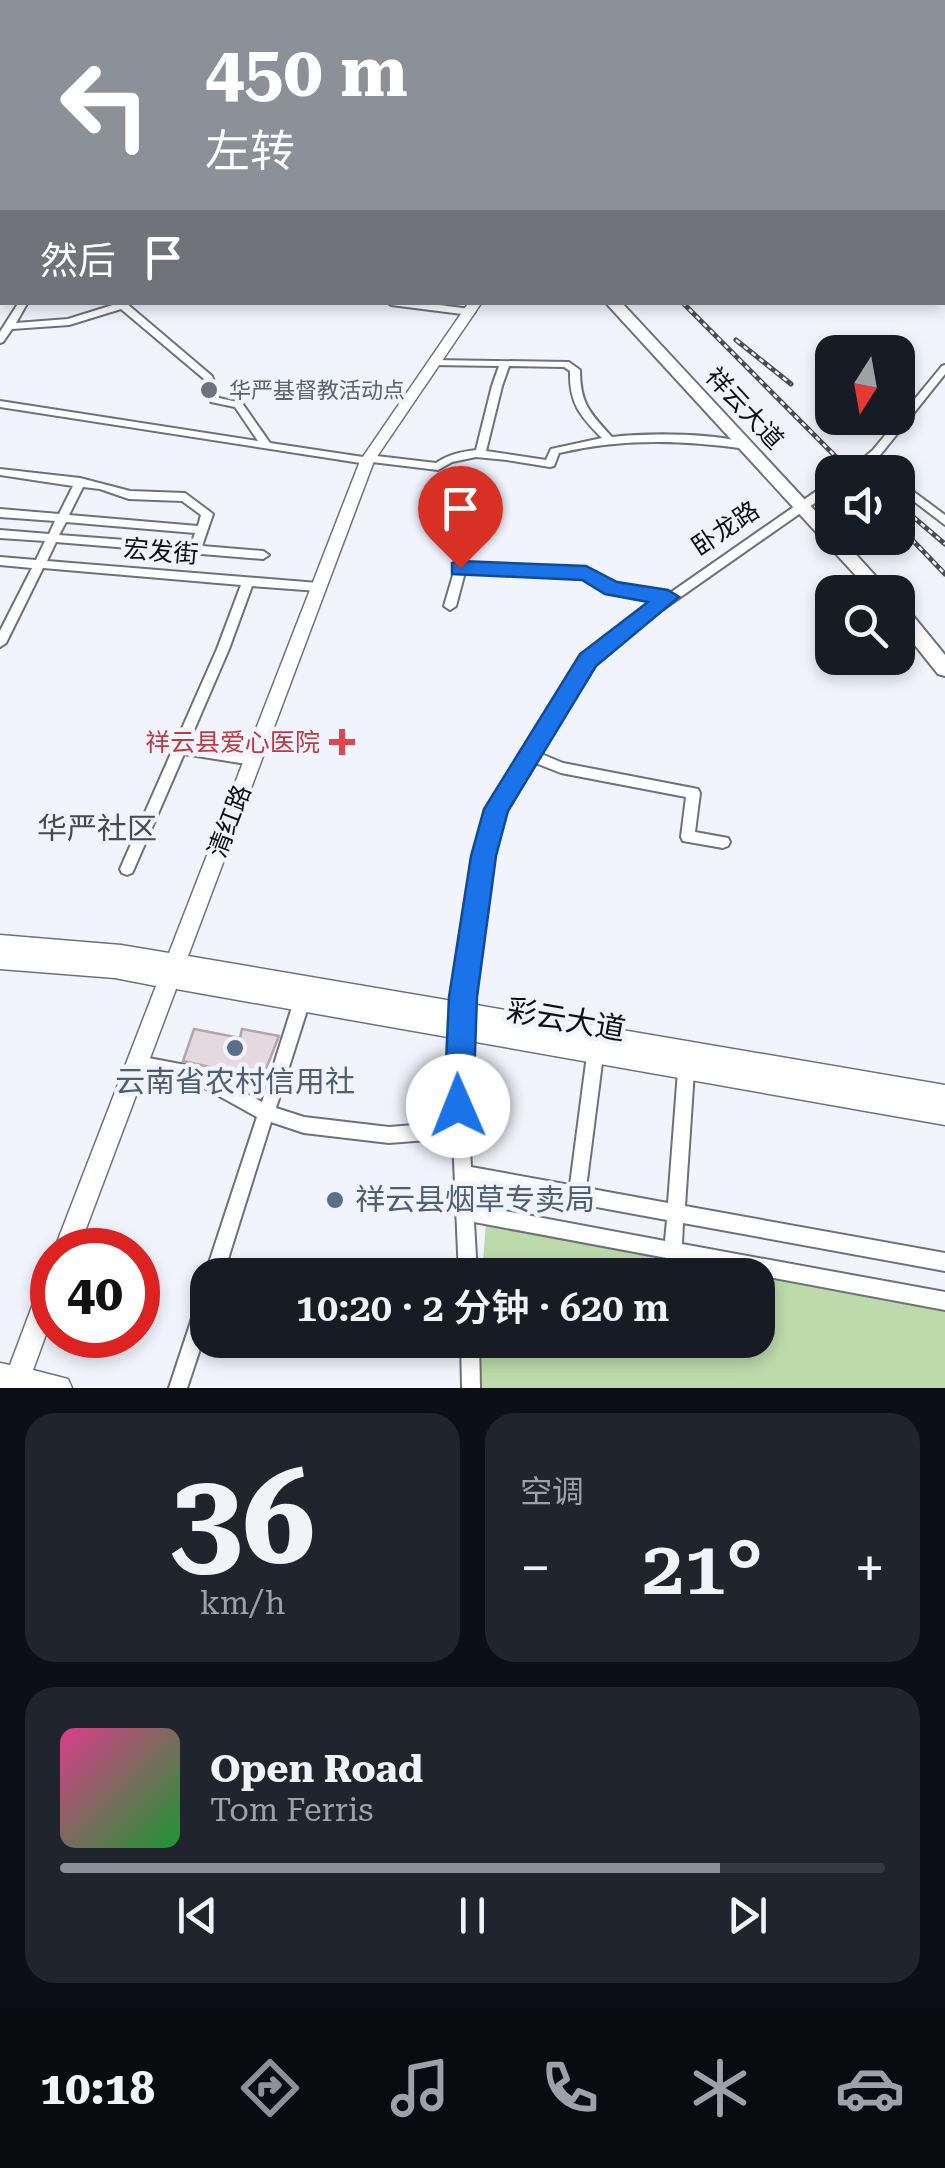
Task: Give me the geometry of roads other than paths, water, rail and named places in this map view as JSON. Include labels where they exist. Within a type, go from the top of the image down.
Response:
[{"type":"highway","name":"祥云大道","points":[[615,305],[747,446],[815,511]]},
{"type":"highway","name":"祥云大道","points":[[626,305],[867,575]]},
{"type":"highway","points":[[860,555],[879,575]]},
{"type":"highway","points":[[915,616],[945,650]]},
{"type":"highway","points":[[915,632],[945,668]]},
{"type":"main road","name":"清红路","points":[[74,1228],[368,459],[473,307]]},
{"type":"main road","name":"彩云大道","points":[[0,944],[173,971],[460,1024],[595,1055],[945,1114]]},
{"type":"main road","name":"彩云大道","points":[[0,960],[173,971],[300,1004],[945,1096]]},
{"type":"main road","points":[[30,1336],[10,1381],[59,1388]]},
{"type":"street","points":[[0,340],[22,305]]},
{"type":"street","points":[[9,326],[55,324],[118,305]]},
{"type":"street","points":[[122,305],[210,378],[216,400],[238,405],[266,445]]},
{"type":"street","points":[[440,305],[473,307]]},
{"type":"street","points":[[434,362],[572,367],[572,392],[608,438]]},
{"type":"street","points":[[480,455],[492,418],[496,382],[505,364]]},
{"type":"street","points":[[874,455],[945,368]]},
{"type":"street","points":[[0,404],[438,467],[452,455],[550,464],[554,451],[608,438],[680,436],[747,446]]},
{"type":"street","points":[[0,472],[80,482],[129,495],[191,499],[206,510],[195,550]]},
{"type":"street","points":[[0,643],[80,482]]},
{"type":"street","points":[[915,497],[945,520]]},
{"type":"street","name":"卧龙路","points":[[467,1258],[460,1129],[460,1024],[487,838],[496,809],[588,660],[668,597],[815,498]]},
{"type":"street","points":[[0,512],[202,530]]},
{"type":"street","points":[[0,534],[263,556]]},
{"type":"street","name":"宏发街","points":[[0,560],[318,586]]},
{"type":"street","points":[[450,606],[460,568],[586,573],[612,588],[668,597]]},
{"type":"street","points":[[127,869],[248,581]]},
{"type":"street","points":[[180,748],[253,760]]},
{"type":"street","points":[[529,754],[560,768],[693,794],[688,836],[723,842]]},
{"type":"street","points":[[219,1258],[300,1004]]},
{"type":"street","points":[[578,1194],[595,1055]]},
{"type":"street","points":[[138,1062],[196,1075],[266,1113],[356,1134],[460,1129]]},
{"type":"street","points":[[673,1250],[686,1070]]},
{"type":"street","points":[[462,1174],[945,1262]]},
{"type":"street","points":[[465,1212],[945,1301]]},
{"type":"street","points":[[178,1388],[190,1352]]},
{"type":"street","points":[[470,1358],[471,1388]]},
{"type":"railway","points":[[685,305],[834,455]]},
{"type":"railway","points":[[736,340],[791,384]]},
{"type":"railway","points":[[915,518],[945,544]]},
{"type":"railway","points":[[915,543],[945,574]]},
{"type":"place","name":"华严基督教活动点","points":[[209,390]]},
{"type":"place","name":"祥云县爱心医院","points":[[342,742]]},
{"type":"place","name":"云南省农村信用社","points":[[235,1048]]},
{"type":"place","name":"祥云县烟草专卖局","points":[[335,1200]]},
{"type":"district","name":"华严社区","points":[[97,829]]}]
